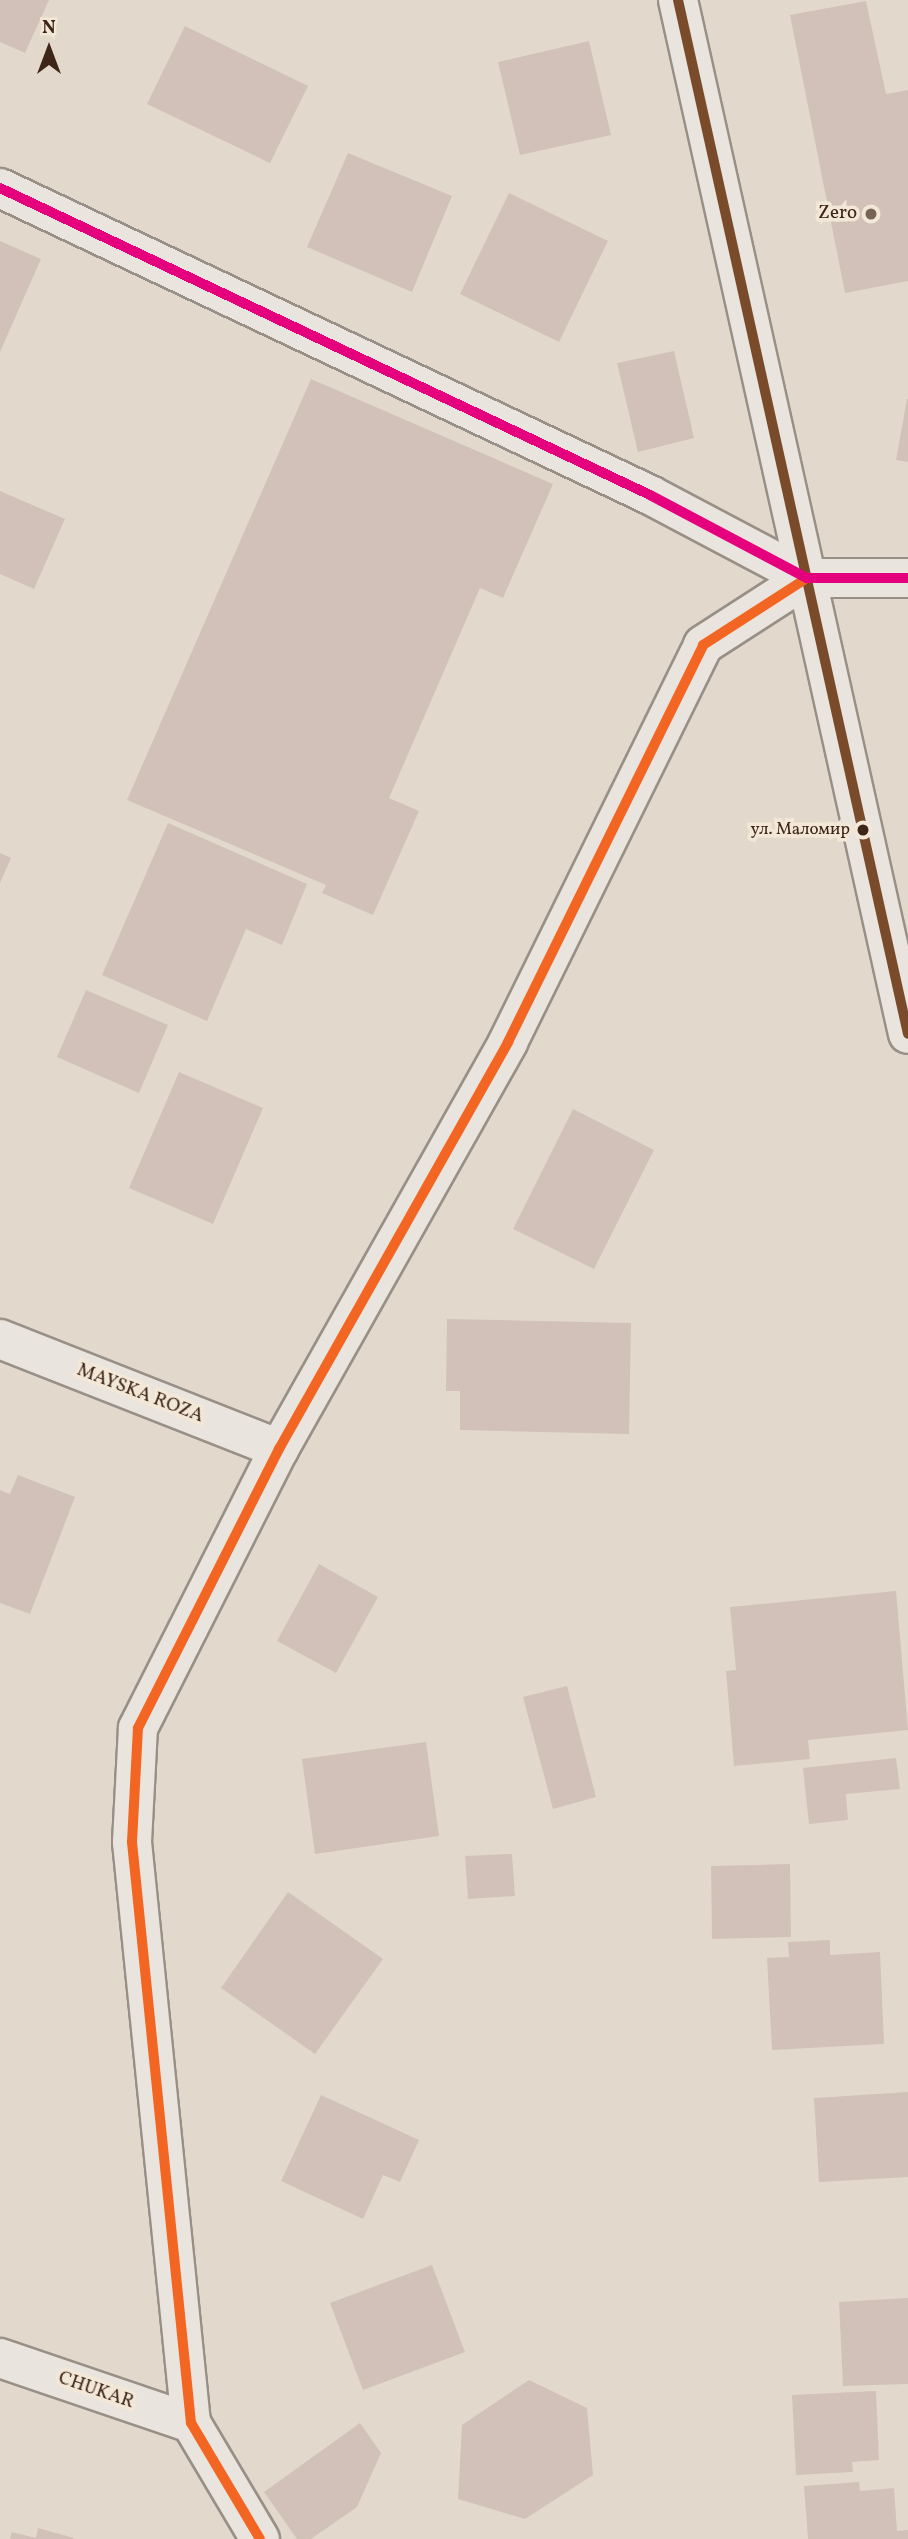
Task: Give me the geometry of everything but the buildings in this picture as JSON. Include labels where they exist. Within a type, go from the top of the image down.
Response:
[{"type":"street","points":[[678,0],[908,1034]]},
{"type":"street","points":[[0,188],[650,495],[807,578],[908,578]]},
{"type":"street","points":[[260,2539],[191,2423],[132,1842],[138,1728],[279,1449],[508,1042],[704,645],[807,578]]},
{"type":"street","name":"MAYSKA ROZA","points":[[0,1339],[279,1449]]},
{"type":"street","name":"CHUKAR","points":[[0,2358],[191,2423]]},
{"type":"transit line","points":[[678,0],[908,1034]]},
{"type":"transit line","points":[[0,188],[650,495],[807,578],[908,578]]},
{"type":"transit line","points":[[260,2539],[191,2423],[132,1842],[138,1728],[279,1449],[508,1042],[703,645],[807,578]]},
{"type":"place","name":"Zero","points":[[871,214]]},
{"type":"place","name":"ул. Маломир","points":[[863,830]]}]
